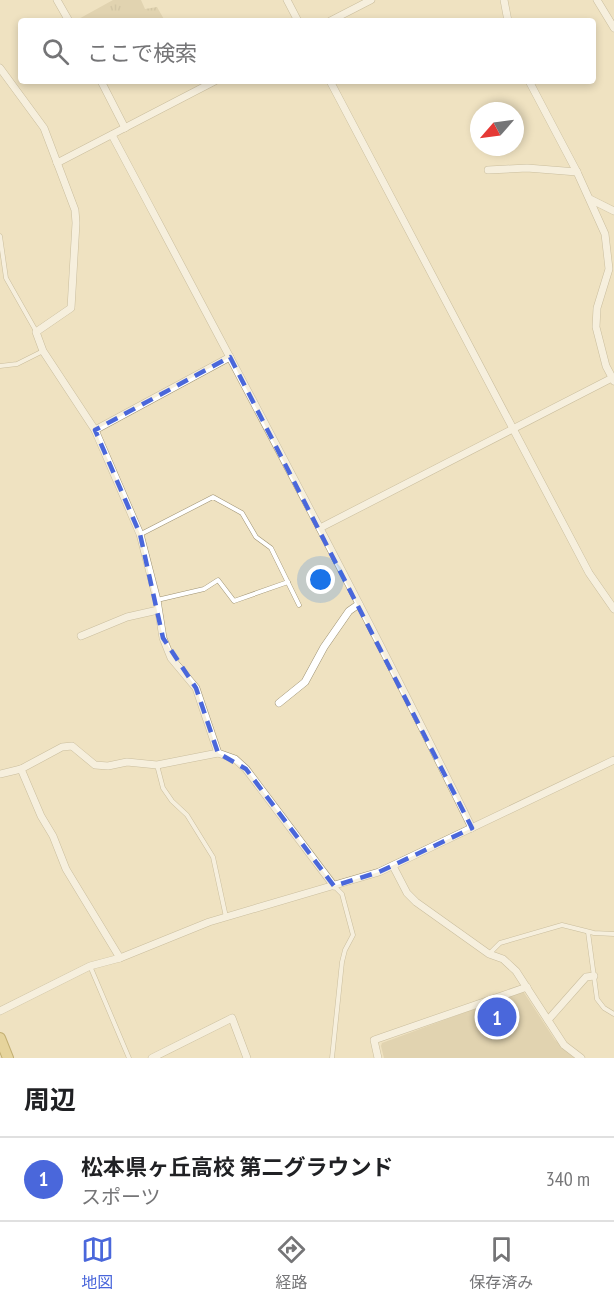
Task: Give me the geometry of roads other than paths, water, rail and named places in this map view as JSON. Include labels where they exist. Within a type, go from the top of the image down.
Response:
[{"type":"main road","points":[[0,1038],[8,1058]]},
{"type":"street","points":[[57,0],[67,18]]},
{"type":"street","points":[[287,0],[296,18]]},
{"type":"street","points":[[336,18],[371,0]]},
{"type":"street","points":[[504,0],[507,18]]},
{"type":"street","points":[[597,0],[614,28]]},
{"type":"street","points":[[0,68],[44,128],[75,210],[71,308],[36,332],[43,351],[95,430],[140,534],[157,600],[163,638],[171,658],[196,688],[218,753]]},
{"type":"street","points":[[103,84],[125,128]]},
{"type":"street","points":[[57,163],[209,84]]},
{"type":"street","points":[[332,84],[589,573],[614,609]]},
{"type":"street","points":[[320,528],[613,380],[606,366],[596,327],[597,308],[609,270],[605,234],[577,172],[531,84]]},
{"type":"street","points":[[112,135],[320,528],[471,828]]},
{"type":"street","points":[[488,170],[527,168],[577,172]]},
{"type":"street","points":[[590,199],[614,211]]},
{"type":"street","points":[[95,430],[230,357]]},
{"type":"street","points":[[279,703],[305,681],[324,647],[350,611],[359,604]]},
{"type":"street","points":[[81,636],[127,617],[158,610]]},
{"type":"street","points":[[0,774],[21,769],[62,747],[72,746],[95,765],[108,766],[127,762],[157,765],[218,753],[234,759],[246,768],[334,886]]},
{"type":"street","points":[[0,1011],[90,966],[120,958],[209,922],[334,886],[393,866],[614,760]]},
{"type":"street","points":[[21,769],[40,816],[53,836],[66,869],[120,958]]},
{"type":"street","points":[[393,866],[407,893],[416,902],[489,954],[503,959],[516,971],[564,1044],[581,1058]]},
{"type":"street","points":[[548,1020],[586,977],[594,976]]},
{"type":"street","points":[[378,1058],[374,1040],[527,987]]},
{"type":"street","points":[[152,1058],[232,1018],[247,1058]]},
{"type":"lane","points":[[0,236],[6,278],[36,332]]},
{"type":"lane","points":[[0,366],[17,364],[43,351]]},
{"type":"lane","points":[[140,534],[213,497],[242,513],[256,537],[271,548],[299,605]]},
{"type":"lane","points":[[157,600],[204,589],[218,580],[234,601],[288,582]]},
{"type":"lane","points":[[157,765],[163,788],[172,801],[188,815],[213,857],[226,917]]},
{"type":"lane","points":[[332,1058],[342,962],[353,935],[342,894],[334,886]]},
{"type":"lane","points":[[489,954],[500,943],[562,925],[588,932],[614,934]]},
{"type":"lane","points":[[588,932],[597,999],[604,1008],[614,1014]]},
{"type":"lane","points":[[90,966],[129,1058]]},
{"type":"place","name":"松本県ヶ丘高校 第二グラウンド","points":[[497,1017]]}]
